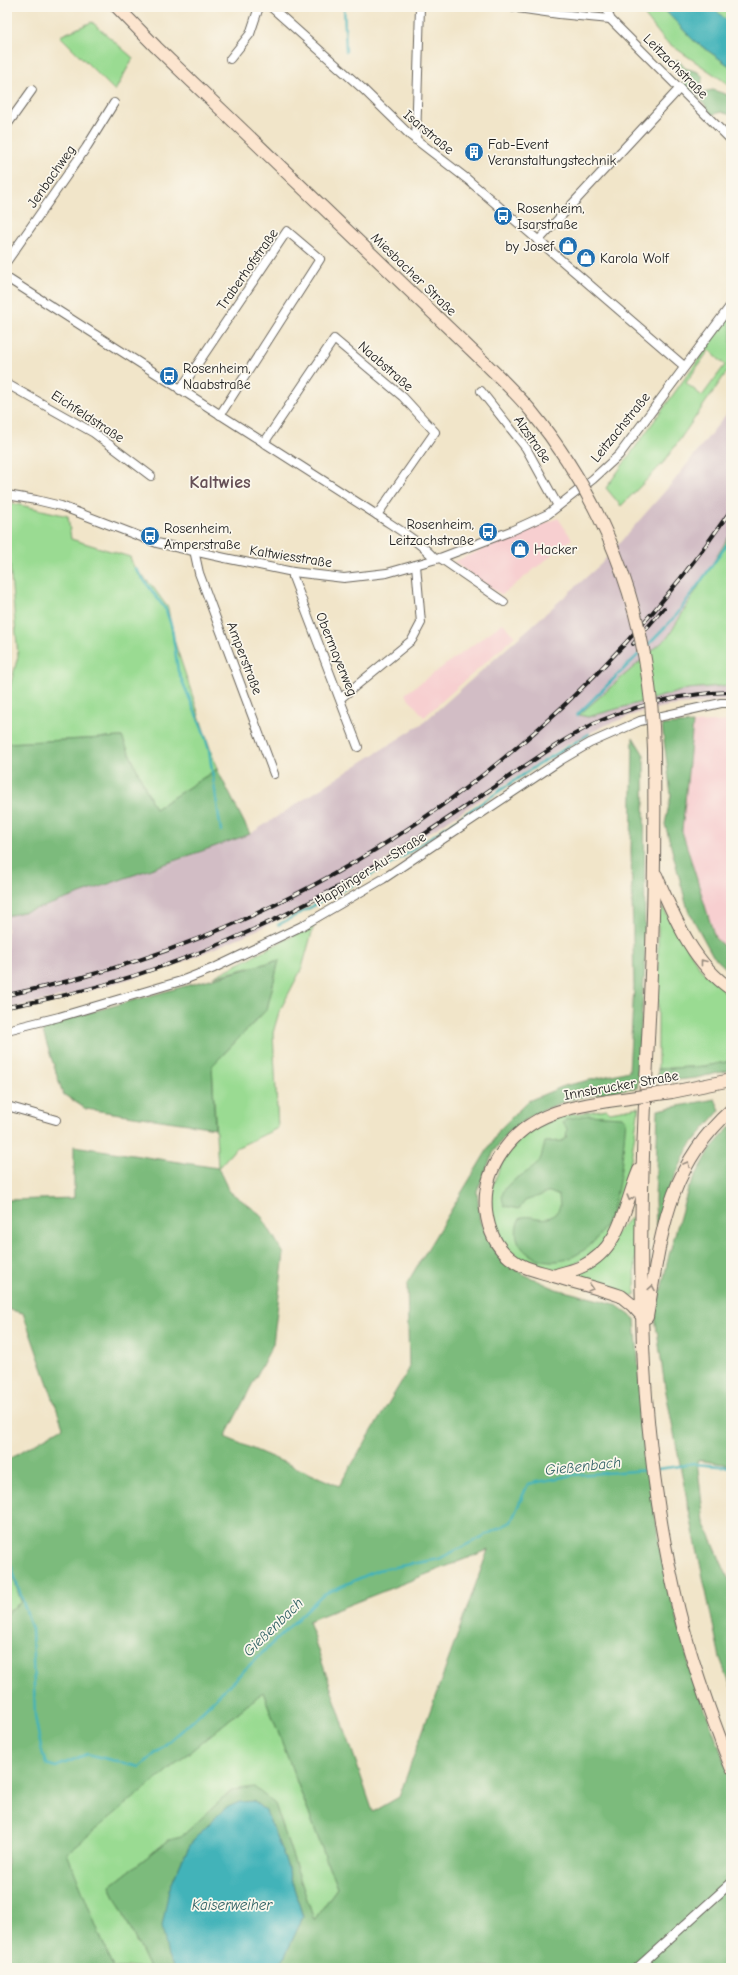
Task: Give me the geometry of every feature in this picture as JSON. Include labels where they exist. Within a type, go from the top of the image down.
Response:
[{"type":"main road","name":"Miesbacher Straße","points":[[117,7],[156,47],[486,363],[531,410],[561,451],[583,486],[610,540],[633,605],[645,651],[653,727],[655,815],[654,870],[641,1212],[643,1340]]},
{"type":"main road","points":[[654,870],[677,924],[690,945],[708,968],[731,989]]},
{"type":"main road","name":"Innsbrucker Straße","points":[[642,1316],[621,1296],[522,1266],[501,1250],[495,1240],[488,1221],[486,1200],[490,1175],[496,1162],[508,1144],[526,1128],[550,1114],[585,1105],[672,1092],[731,1080]]},
{"type":"main road","points":[[731,1110],[717,1122],[701,1142],[675,1187],[662,1232],[643,1340],[652,1453],[670,1568],[679,1610],[693,1662],[708,1708],[731,1768]]},
{"type":"main road","points":[[554,1276],[582,1267],[591,1262],[606,1249],[615,1236],[625,1214],[642,1162]]},
{"type":"street","points":[[230,59],[250,34],[259,7]]},
{"type":"street","name":"Isarstraße","points":[[271,7],[363,89],[416,140],[467,178],[684,366]]},
{"type":"street","points":[[416,140],[420,7]]},
{"type":"street","points":[[511,7],[559,14],[610,18]]},
{"type":"street","name":"Leitzachstraße","points":[[607,7],[610,18],[731,140]]},
{"type":"street","points":[[538,241],[680,88]]},
{"type":"street","points":[[7,125],[32,90]]},
{"type":"street","name":"Jenbachweg","points":[[7,261],[86,148],[114,103]]},
{"type":"street","name":"Traberhofstraße","points":[[180,390],[287,231],[320,259],[220,415]]},
{"type":"street","points":[[7,278],[377,515],[504,602]]},
{"type":"street","name":"Leitzachstraße","points":[[438,558],[511,531],[548,514],[593,479],[614,460],[731,305]]},
{"type":"street","name":"Naabstraße","points":[[264,443],[334,339],[403,397],[435,432],[377,515]]},
{"type":"street","name":"Eichfeldstraße","points":[[7,384],[94,433],[151,476]]},
{"type":"street","name":"Alzstraße","points":[[481,391],[526,448],[558,506]]},
{"type":"street","name":"Kaltwiesstraße","points":[[7,495],[60,506],[157,543],[293,572],[351,578],[387,573],[438,558]]},
{"type":"street","name":"Amperstraße","points":[[194,550],[199,573],[274,774]]},
{"type":"street","points":[[341,698],[412,640],[421,623],[416,565]]},
{"type":"street","name":"Obermayerweg","points":[[293,572],[293,577],[341,698],[358,747]]},
{"type":"street","name":"Happinger-Au-Straße","points":[[7,1030],[134,996],[181,981],[214,968],[302,926],[383,878],[561,760],[590,743],[640,721],[721,703],[731,703]]},
{"type":"street","points":[[7,1106],[56,1120]]},
{"type":"street","points":[[637,1968],[731,1883]]},
{"type":"shaded area","points":[[731,408],[731,533],[668,637],[579,715],[588,717],[688,689],[731,685],[731,700],[669,706],[643,711],[606,725],[569,743],[354,881],[268,925],[173,966],[88,991],[7,1009],[7,916],[43,907],[250,834],[423,723],[601,564],[673,482]]},
{"type":"shaded area","points":[[558,518],[572,539],[502,595],[453,562]]},
{"type":"shaded area","points":[[503,623],[515,636],[424,717],[405,694]]},
{"type":"shaded area","points":[[731,721],[731,953],[715,938],[682,831],[693,723]]},
{"type":"green space","points":[[638,7],[662,7],[693,40],[731,67],[731,86],[665,41]]},
{"type":"green space","points":[[713,7],[731,7],[731,25]]},
{"type":"green space","points":[[92,22],[133,58],[115,91],[60,36]]},
{"type":"green space","points":[[677,59],[685,68],[698,72],[703,77],[700,88],[702,92],[713,90],[731,96],[731,115],[721,112],[712,115],[699,97],[686,91],[675,62]]},
{"type":"green space","points":[[731,314],[731,366],[664,462],[621,506],[606,488]],"holes":[[[709,350],[725,365],[702,396],[686,383]]]},
{"type":"green space","points":[[7,502],[68,516],[71,539],[130,557],[134,567],[153,587],[168,608],[173,637],[217,769],[155,809],[122,737],[7,743],[7,698],[18,656],[7,532]]},
{"type":"green space","points":[[731,533],[731,685],[688,689],[588,717],[579,715],[668,637]]},
{"type":"green space","points":[[693,723],[682,831],[715,938],[731,953],[731,973],[713,956],[688,910],[665,824],[671,795],[662,725]]},
{"type":"green space","points":[[122,737],[155,809],[217,769],[250,834],[43,907],[7,916],[7,743]]},
{"type":"green space","points":[[633,737],[644,755],[645,962],[637,1088],[568,1100],[534,1114],[508,1132],[494,1151],[477,1191],[480,1221],[498,1256],[519,1272],[556,1289],[615,1304],[635,1319],[645,1451],[662,1560],[691,1672],[731,1778],[731,1968],[276,1968],[285,1956],[303,1917],[286,1862],[266,1811],[253,1801],[193,1840],[181,1862],[169,1890],[168,1957],[174,1968],[149,1968],[110,1886],[169,1840],[181,1837],[232,1790],[254,1787],[275,1804],[314,1920],[337,1888],[263,1692],[67,1853],[113,1968],[7,1968],[7,1613],[21,1602],[7,1555],[7,1460],[63,1427],[23,1313],[7,1309],[7,1200],[74,1198],[74,1146],[218,1168],[229,1191],[260,1214],[284,1254],[273,1344],[225,1437],[339,1486],[409,1369],[407,1283],[500,1129],[528,1101],[564,1086],[629,1071],[634,987],[631,849]],"holes":[[[488,1550],[399,1797],[373,1812],[308,1621]]]},
{"type":"green space","points":[[663,908],[702,971],[731,996],[731,1061],[706,1066],[658,1069],[658,914]]},
{"type":"green space","points":[[314,925],[302,968],[279,1012],[273,1033],[278,1128],[236,1148],[218,1168],[212,1066],[267,1009],[279,960],[213,977]]},
{"type":"green space","points":[[279,960],[267,1009],[212,1066],[215,1128],[86,1109],[63,1094],[41,1026]]},
{"type":"green space","points":[[731,1061],[731,1070],[696,1078],[658,1082],[658,1069],[706,1066]]},
{"type":"green space","points":[[715,1099],[720,1110],[688,1148],[664,1201],[656,1226],[655,1200],[658,1110]]},
{"type":"green space","points":[[639,1107],[626,1191],[617,1224],[603,1247],[570,1267],[555,1269],[536,1266],[524,1261],[505,1247],[495,1227],[491,1210],[492,1187],[503,1160],[520,1139],[542,1124],[562,1116],[607,1109],[610,1112]]},
{"type":"green space","points":[[588,1115],[622,1117],[626,1120],[619,1181],[612,1211],[606,1225],[598,1237],[585,1250],[568,1259],[557,1261],[541,1260],[527,1253],[522,1247],[516,1234],[517,1225],[520,1219],[524,1217],[542,1219],[549,1218],[555,1214],[560,1206],[559,1196],[550,1192],[525,1201],[519,1209],[505,1206],[502,1198],[503,1192],[513,1181],[538,1163],[545,1142],[562,1141],[566,1138],[567,1129],[563,1123],[566,1119]]},
{"type":"green space","points":[[731,1126],[731,1465],[697,1460],[704,1522],[731,1585],[731,1687],[720,1658],[689,1511],[665,1387],[655,1317],[669,1255],[688,1189],[712,1147]]},
{"type":"green space","points":[[630,1218],[636,1221],[635,1295],[632,1297],[575,1277]]},
{"type":"green space","points":[[7,1555],[21,1602],[7,1613]]},
{"type":"green space","points":[[263,1692],[337,1888],[314,1920],[275,1804],[232,1790],[181,1838],[169,1840],[110,1886],[149,1968],[113,1968],[66,1853]]},
{"type":"water","points":[[662,7],[713,7],[731,25],[731,67],[693,40]]},
{"type":"water","name":"Kaiserweiher","points":[[253,1801],[266,1811],[286,1862],[303,1917],[285,1956],[276,1968],[174,1968],[168,1957],[162,1926],[169,1890],[181,1862],[193,1840],[224,1809],[239,1802]]},
{"type":"waterway","points":[[344,7],[346,52]]},
{"type":"waterway","points":[[647,646],[675,617],[731,539]]},
{"type":"waterway","points":[[135,568],[166,610],[172,628],[178,671],[204,733],[209,750],[221,831]]},
{"type":"waterway","points":[[577,715],[639,654]]},
{"type":"waterway","points":[[278,925],[393,863],[536,766],[589,734]]},
{"type":"waterway","name":"Gießenbach","points":[[658,1469],[694,1464],[731,1467]]},
{"type":"waterway","name":"Gießenbach","points":[[7,1554],[32,1629],[35,1716],[41,1748],[46,1764],[56,1767],[87,1754],[140,1767],[194,1719],[322,1595],[378,1570],[439,1559],[511,1522],[528,1484],[573,1475],[651,1470]]},
{"type":"railway","points":[[7,995],[116,967],[222,929],[322,881],[417,823],[506,757],[588,682],[663,600],[731,510]]},
{"type":"railway","points":[[633,644],[664,608]]},
{"type":"railway","points":[[7,1007],[54,998],[101,986],[192,955],[237,937],[281,917],[366,871],[420,837],[555,746],[602,720],[665,700],[698,694],[731,692]]},
{"type":"place","name":"Fab-Event Veranstaltungstechnik","points":[[474,152]]},
{"type":"place","name":"Rosenheim, Isarstraße","points":[[503,216]]},
{"type":"place","name":"by Josef","points":[[568,246]]},
{"type":"place","name":"Karola Wolf","points":[[586,258]]},
{"type":"place","name":"Rosenheim, Naabstraße","points":[[169,376]]},
{"type":"place","name":"Rosenheim, Leitzachstraße","points":[[488,532]]},
{"type":"place","name":"Rosenheim, Amperstraße","points":[[150,536]]},
{"type":"place","name":"Hacker","points":[[520,549]]},
{"type":"district","name":"Kaltwies","points":[[220,482]]}]
